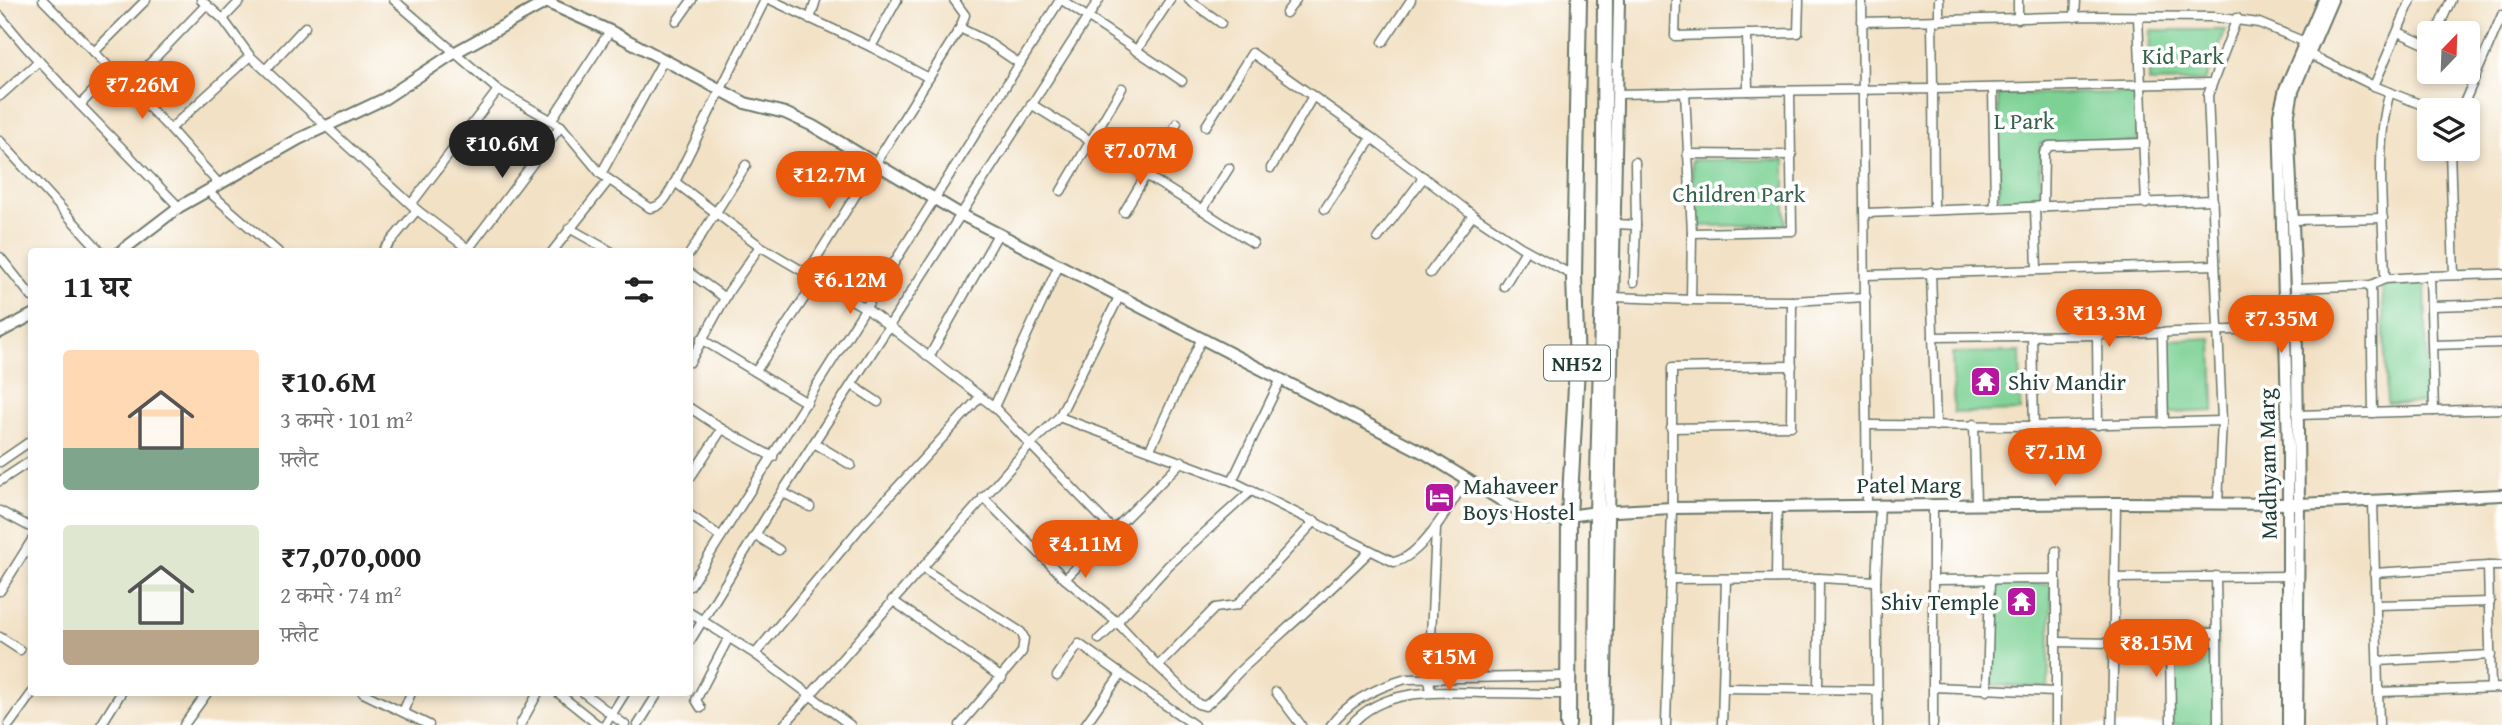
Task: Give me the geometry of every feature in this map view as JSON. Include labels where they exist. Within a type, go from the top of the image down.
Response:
[{"type":"highway","name":"NH52","points":[[1596,725],[1603,512],[1605,0]]},
{"type":"highway","name":"NH52","points":[[1565,724],[1569,516],[1577,367],[1574,276],[1576,2]]},
{"type":"street","points":[[43,0],[170,129],[219,184]]},
{"type":"street","points":[[94,52],[146,0]]},
{"type":"street","points":[[223,19],[241,0]]},
{"type":"street","points":[[394,0],[498,90],[562,126],[605,177],[650,208],[657,208],[662,204],[675,182],[765,0]]},
{"type":"street","points":[[677,21],[692,0]]},
{"type":"street","points":[[771,0],[871,47],[929,78]]},
{"type":"street","points":[[810,19],[816,0]]},
{"type":"street","points":[[871,47],[897,0]]},
{"type":"street","points":[[807,272],[960,28],[965,15],[954,0]]},
{"type":"street","points":[[693,581],[1061,0],[1182,81]]},
{"type":"street","points":[[693,636],[782,492],[1099,0]]},
{"type":"street","points":[[1136,51],[1170,0]]},
{"type":"street","points":[[1189,0],[1221,23]]},
{"type":"street","points":[[1286,13],[1296,0]]},
{"type":"street","points":[[1383,42],[1411,0]]},
{"type":"street","points":[[1605,725],[1603,512],[1613,297],[1619,0]]},
{"type":"street","points":[[1676,0],[1675,36],[1798,33],[1799,0]]},
{"type":"street","points":[[1862,0],[1867,506]]},
{"type":"street","points":[[1934,209],[1933,89],[1935,21],[1939,0]]},
{"type":"street","points":[[2018,0],[2018,19]]},
{"type":"street","points":[[2075,17],[2076,0]]},
{"type":"street","name":"Madhyam Marg","points":[[2288,725],[2290,576],[2297,415],[2288,119],[2293,91],[2323,0]]},
{"type":"street","name":"Madhyam Marg","points":[[2297,725],[2294,504],[2285,328],[2279,114],[2285,89],[2332,0]]},
{"type":"street","points":[[2374,86],[2411,0]]},
{"type":"street","points":[[2441,21],[2451,0]]},
{"type":"street","points":[[125,248],[178,208],[384,99],[454,53],[546,1]]},
{"type":"street","name":"Patel Marg","points":[[546,1],[610,31],[721,92],[745,103],[785,113],[813,126],[960,214],[1426,454],[1530,516],[1547,519],[1672,508],[2116,503],[2294,504],[2502,495]]},
{"type":"street","points":[[128,86],[203,3],[223,19],[250,57],[464,248]]},
{"type":"street","points":[[2480,66],[2498,37],[2502,15]]},
{"type":"street","points":[[0,16],[178,208]]},
{"type":"street","points":[[1862,22],[2075,17],[2236,18],[2259,23],[2309,47],[2374,86],[2417,103]]},
{"type":"street","points":[[2138,17],[2146,204]]},
{"type":"street","points":[[2218,503],[2222,421],[2208,95],[2236,18]]},
{"type":"street","points":[[266,69],[305,27]]},
{"type":"street","points":[[960,28],[986,41],[1020,64]]},
{"type":"street","points":[[552,119],[610,31]]},
{"type":"street","points":[[2398,32],[2417,41]]},
{"type":"street","points":[[1747,34],[1748,91]]},
{"type":"street","points":[[1206,126],[1252,53],[1372,138],[1473,215],[1526,250],[1574,276]]},
{"type":"street","points":[[170,129],[250,57]]},
{"type":"street","points":[[0,96],[39,61]]},
{"type":"street","points":[[555,248],[605,177],[663,61]]},
{"type":"street","points":[[80,105],[112,71]]},
{"type":"street","points":[[1619,94],[2211,83]]},
{"type":"street","points":[[1061,191],[1122,88]]},
{"type":"street","points":[[1993,88],[1995,208]]},
{"type":"street","points":[[385,248],[498,90]]},
{"type":"street","points":[[1685,92],[1692,233],[1691,300]]},
{"type":"street","points":[[1692,233],[1792,231],[1790,92]]},
{"type":"street","points":[[2385,279],[2382,174],[2384,127],[2390,92]]},
{"type":"street","points":[[1271,168],[1313,96]]},
{"type":"street","points":[[1031,104],[1253,243]]},
{"type":"street","points":[[1124,212],[1177,123]]},
{"type":"street","points":[[470,248],[562,126]]},
{"type":"street","points":[[1325,209],[1372,138]]},
{"type":"street","points":[[0,141],[98,248]]},
{"type":"street","points":[[2037,269],[2044,153],[2049,146],[2145,143]]},
{"type":"street","points":[[1687,154],[1792,155]]},
{"type":"street","points":[[2449,161],[2454,275]]},
{"type":"street","points":[[1634,282],[1635,162]]},
{"type":"street","points":[[693,248],[746,165]]},
{"type":"street","points":[[1202,210],[1229,168]]},
{"type":"street","points":[[1378,238],[1424,177]]},
{"type":"street","points":[[675,182],[760,246],[867,309],[994,407],[1032,443],[1114,531]]},
{"type":"street","points":[[208,191],[273,248]]},
{"type":"street","points":[[1865,213],[2213,200]]},
{"type":"street","points":[[1430,273],[1473,215]]},
{"type":"street","points":[[2293,220],[2383,218]]},
{"type":"street","points":[[1615,224],[1636,225]]},
{"type":"street","points":[[569,228],[605,248]]},
{"type":"street","points":[[929,357],[998,234]]},
{"type":"street","points":[[693,356],[725,298],[760,246]]},
{"type":"street","points":[[1504,286],[1526,250]]},
{"type":"street","points":[[0,257],[28,292]]},
{"type":"street","points":[[994,407],[1059,265]]},
{"type":"street","points":[[1866,275],[2215,265]]},
{"type":"street","points":[[1931,272],[1936,426]]},
{"type":"street","points":[[2295,288],[2371,285],[2385,279],[2502,274]]},
{"type":"street","points":[[693,275],[725,298]]},
{"type":"street","points":[[2430,276],[2434,411]]},
{"type":"street","points":[[756,371],[817,279]]},
{"type":"street","points":[[2371,285],[2373,413]]},
{"type":"street","points":[[784,725],[1032,443],[1059,418],[1120,295]]},
{"type":"street","points":[[1613,297],[1792,301],[1866,297]]},
{"type":"street","points":[[1671,428],[1791,426],[1792,301]]},
{"type":"street","points":[[2432,306],[2502,304]]},
{"type":"street","points":[[0,332],[28,317]]},
{"type":"street","points":[[1933,337],[2097,335],[2285,328]]},
{"type":"street","points":[[2162,332],[2165,423]]},
{"type":"street","points":[[2032,335],[2034,426]]},
{"type":"street","points":[[2097,335],[2098,425]]},
{"type":"street","points":[[1150,449],[1202,338]]},
{"type":"street","points":[[701,339],[807,402]]},
{"type":"street","points":[[2434,345],[2502,343]]},
{"type":"street","points":[[1666,725],[1672,508],[1671,368],[1792,366]]},
{"type":"street","points":[[1232,481],[1281,379]]},
{"type":"street","points":[[852,385],[878,402]]},
{"type":"street","points":[[755,654],[860,528],[980,397]]},
{"type":"street","points":[[2297,415],[2502,409]]},
{"type":"street","points":[[693,410],[773,457]]},
{"type":"street","points":[[1059,418],[1232,481],[1370,551],[1398,562],[1436,529],[1467,478]]},
{"type":"street","points":[[1867,425],[2034,426],[2222,421]]},
{"type":"street","points":[[1973,425],[1976,505]]},
{"type":"street","points":[[693,473],[722,429]]},
{"type":"street","points":[[0,462],[28,443]]},
{"type":"street","points":[[814,443],[850,465]]},
{"type":"street","points":[[1065,579],[1182,461]]},
{"type":"street","points":[[0,481],[28,463]]},
{"type":"street","points":[[1099,639],[1169,565],[1252,490]]},
{"type":"street","points":[[782,492],[810,507]]},
{"type":"street","points":[[983,498],[1065,579],[1117,622],[1158,666],[1199,704],[1205,706],[1370,551]]},
{"type":"street","points":[[2373,500],[2379,725]]},
{"type":"street","points":[[2112,725],[2116,503]]},
{"type":"street","points":[[1878,725],[1876,581],[1880,505]]},
{"type":"street","points":[[1933,505],[1933,725]]},
{"type":"street","points":[[1776,578],[1777,506]]},
{"type":"street","points":[[0,511],[28,526]]},
{"type":"street","points":[[693,517],[722,537]]},
{"type":"street","points":[[1158,666],[1215,608],[1237,605],[1315,521]]},
{"type":"street","points":[[1431,692],[1429,679],[1436,529]]},
{"type":"street","points":[[755,536],[779,550]]},
{"type":"street","points":[[0,591],[28,546]]},
{"type":"street","points":[[2056,551],[2056,725]]},
{"type":"street","points":[[2488,566],[2491,688]]},
{"type":"street","points":[[2374,573],[2502,566]]},
{"type":"street","points":[[922,568],[1020,632],[1024,638],[1022,652],[960,725]]},
{"type":"street","points":[[2216,576],[2218,725]]},
{"type":"street","points":[[2115,578],[2290,576]]},
{"type":"street","points":[[1670,579],[1819,578],[1876,581]]},
{"type":"street","points":[[1818,690],[1819,578]]},
{"type":"street","points":[[1722,725],[1726,579]]},
{"type":"street","points":[[1987,691],[1990,579]]},
{"type":"street","points":[[1934,580],[2056,579]]},
{"type":"street","points":[[892,600],[1002,678]]},
{"type":"street","points":[[2377,605],[2490,602]]},
{"type":"street","points":[[693,615],[755,654],[850,725]]},
{"type":"street","points":[[2113,632],[2217,633]]},
{"type":"street","points":[[2170,633],[2171,725]]},
{"type":"street","points":[[0,637],[20,650]]},
{"type":"street","points":[[701,708],[696,700],[729,638]]},
{"type":"street","points":[[2057,642],[2113,643]]},
{"type":"street","points":[[1057,676],[1079,644],[1194,725]]},
{"type":"street","points":[[2378,661],[2491,655]]},
{"type":"street","points":[[1085,725],[1121,674]]},
{"type":"street","points":[[1331,725],[1350,705],[1384,685],[1406,679],[1568,676]]},
{"type":"street","points":[[1933,687],[2055,692]]},
{"type":"street","points":[[1724,688],[1878,690]]},
{"type":"street","points":[[2378,692],[2502,688]]},
{"type":"street","points":[[1276,692],[1301,725]]},
{"type":"street","points":[[1351,725],[1373,706],[1393,698],[1431,692],[1567,694]]},
{"type":"street","points":[[9,725],[30,696]]},
{"type":"street","points":[[100,725],[119,696]]},
{"type":"street","points":[[184,725],[205,696]]},
{"type":"street","points":[[369,696],[429,725]]},
{"type":"street","points":[[403,712],[410,696]]},
{"type":"street","points":[[520,725],[536,696]]},
{"type":"street","points":[[562,696],[598,725]]},
{"type":"street","points":[[588,696],[625,725]]},
{"type":"street","points":[[604,725],[623,696]]},
{"type":"street","points":[[638,725],[656,696]]},
{"type":"green space","name":"Kid Park","points":[[2150,30],[2226,30],[2205,81],[2149,82]]},
{"type":"green space","name":"L Park","points":[[2137,93],[2138,142],[2040,143],[2040,200],[1999,200],[1998,94]]},
{"type":"green space","name":"Children Park","points":[[1692,160],[1785,160],[1785,225],[1693,226]]},
{"type":"green space","points":[[2425,280],[2428,403],[2387,404],[2382,283]]},
{"type":"green space","points":[[2212,338],[2214,411],[2169,413],[2167,340]]},
{"type":"green space","points":[[2020,352],[2021,411],[1954,413],[1952,353]]},
{"type":"green space","points":[[1996,583],[2052,584],[2048,688],[1992,685]]},
{"type":"green space","points":[[2170,633],[2217,633],[2218,725],[2171,725]]},
{"type":"place","name":"Shiv Mandir","points":[[1985,381]]},
{"type":"place","name":"Mahaveer Boys Hostel","points":[[1440,498]]},
{"type":"place","name":"Shiv Temple","points":[[2022,601]]}]
